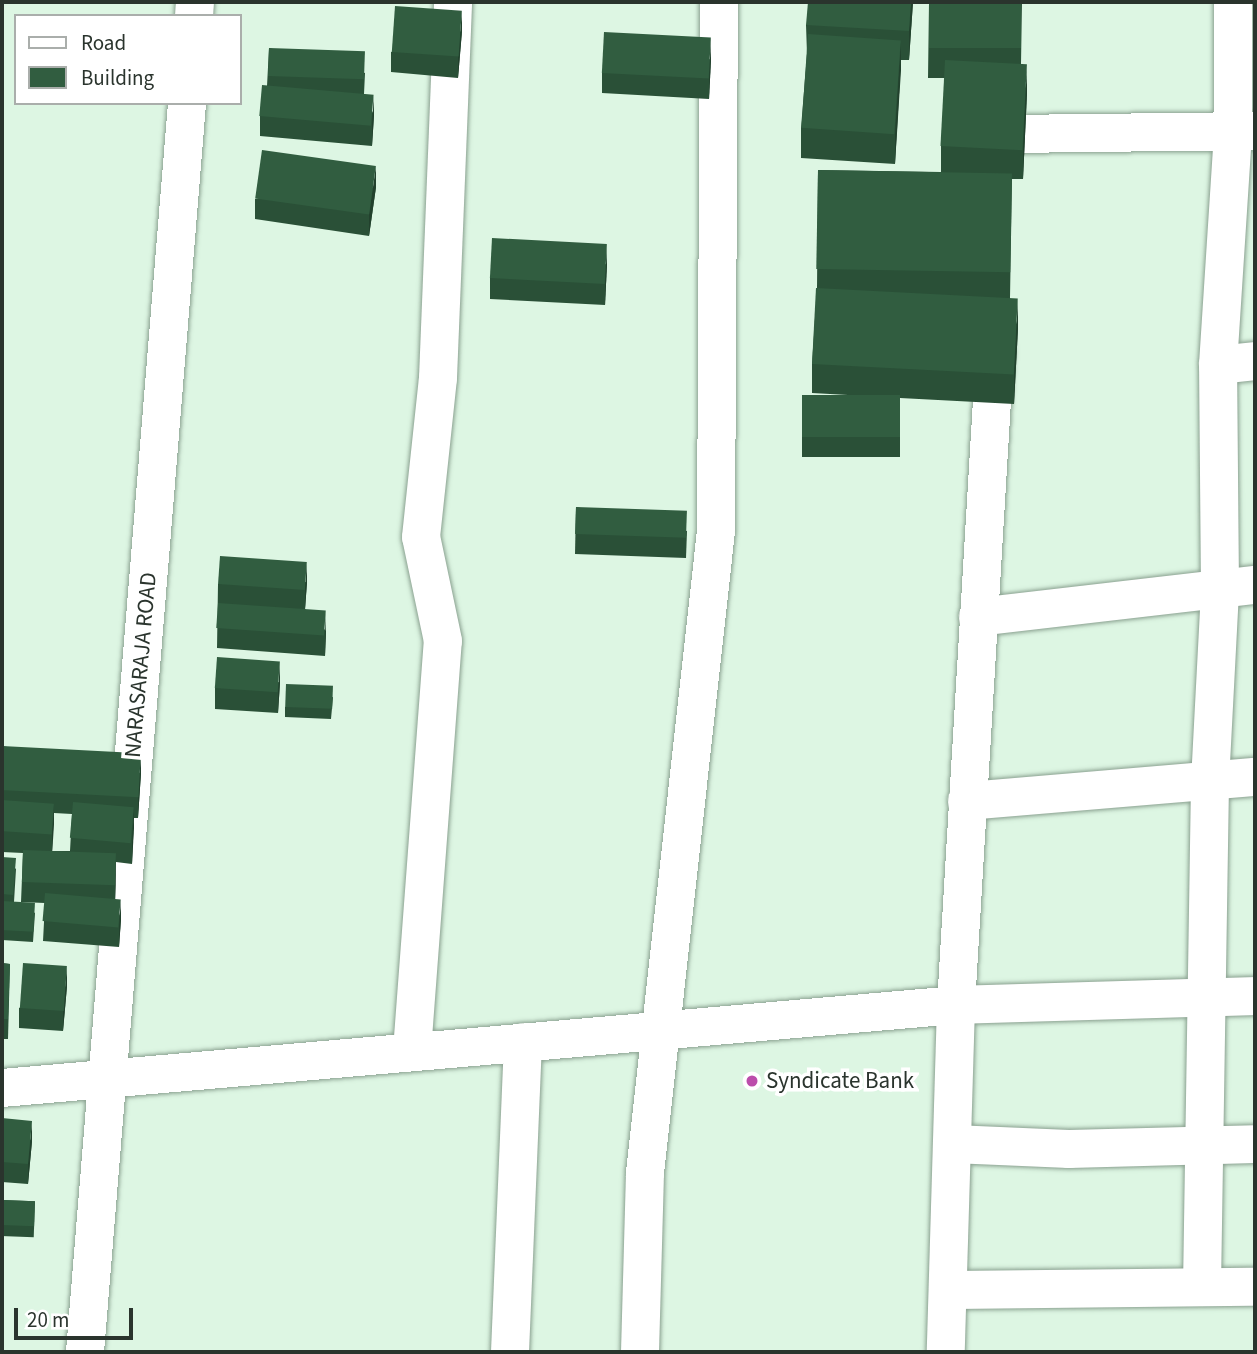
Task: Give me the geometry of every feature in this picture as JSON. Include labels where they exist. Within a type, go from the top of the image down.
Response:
[{"type":"street","points":[[412,1051],[443,641],[421,537],[438,378],[453,2]]},
{"type":"street","points":[[640,1352],[645,1173],[716,531],[719,2]]},
{"type":"street","points":[[1202,1287],[1210,782],[1238,587],[1218,365],[1244,131],[1233,2]]},
{"type":"street","points":[[1006,176],[1011,94]]},
{"type":"street","name":"NARASARAJA ROAD","points":[[85,1352],[187,105]]},
{"type":"street","points":[[1009,134],[1244,131]]},
{"type":"street","points":[[946,1352],[950,1290],[956,1006],[997,314]]},
{"type":"street","points":[[1218,365],[1255,361]]},
{"type":"street","points":[[978,617],[1238,587]]},
{"type":"street","points":[[967,801],[1255,778]]},
{"type":"street","points":[[2,1088],[956,1006],[1255,996]]},
{"type":"street","points":[[510,1352],[523,1042]]},
{"type":"street","points":[[953,1144],[1069,1149],[1255,1144]]},
{"type":"street","points":[[950,1290],[1255,1287]]},
{"type":"building","points":[[808,2],[911,2],[909,31],[806,25]]},
{"type":"building","points":[[929,2],[1021,2],[1021,48],[929,48]]},
{"type":"building","points":[[395,6],[462,11],[459,57],[392,52]]},
{"type":"building","points":[[604,32],[711,38],[709,79],[602,73]]},
{"type":"building","points":[[808,34],[901,40],[894,134],[801,128]]},
{"type":"building","points":[[269,48],[365,51],[364,79],[268,76]]},
{"type":"building","points":[[945,60],[1027,64],[1022,150],[940,146]]},
{"type":"building","points":[[262,85],[374,95],[371,126],[259,116]]},
{"type":"building","points":[[262,150],[376,166],[369,215],[255,199]]},
{"type":"building","points":[[818,170],[1012,173],[1010,272],[816,269]]},
{"type":"building","points":[[492,238],[607,244],[605,284],[490,278]]},
{"type":"building","points":[[816,288],[1018,299],[1014,374],[812,364]]},
{"type":"building","points":[[802,395],[900,395],[900,437],[802,437]]},
{"type":"building","points":[[576,507],[687,511],[686,538],[575,534]]},
{"type":"building","points":[[220,556],[307,562],[305,590],[218,584]]},
{"type":"building","points":[[218,603],[326,611],[324,635],[216,628]]},
{"type":"building","points":[[217,657],[280,661],[278,692],[215,688]]},
{"type":"building","points":[[286,684],[333,686],[332,709],[285,707]]},
{"type":"building","points":[[2,746],[141,753],[139,797],[2,790]]},
{"type":"building","points":[[2,800],[54,804],[52,835],[2,831]]},
{"type":"building","points":[[73,802],[134,807],[131,843],[70,838]]},
{"type":"building","points":[[23,850],[116,853],[115,885],[22,882]]},
{"type":"building","points":[[2,857],[16,858],[13,895],[2,894]]},
{"type":"building","points":[[45,893],[121,900],[118,928],[43,921]]},
{"type":"building","points":[[2,901],[35,903],[33,932],[2,930]]},
{"type":"building","points":[[2,963],[10,964],[8,1019],[2,1019]]},
{"type":"building","points":[[23,963],[67,966],[64,1011],[20,1008]]},
{"type":"building","points":[[4,1085],[3,1115],[2,1115]]},
{"type":"building","points":[[2,1118],[32,1121],[28,1164],[2,1162]]},
{"type":"building","points":[[2,1200],[35,1201],[34,1226],[2,1225]]},
{"type":"place","name":"Syndicate Bank","points":[[752,1081]]}]
